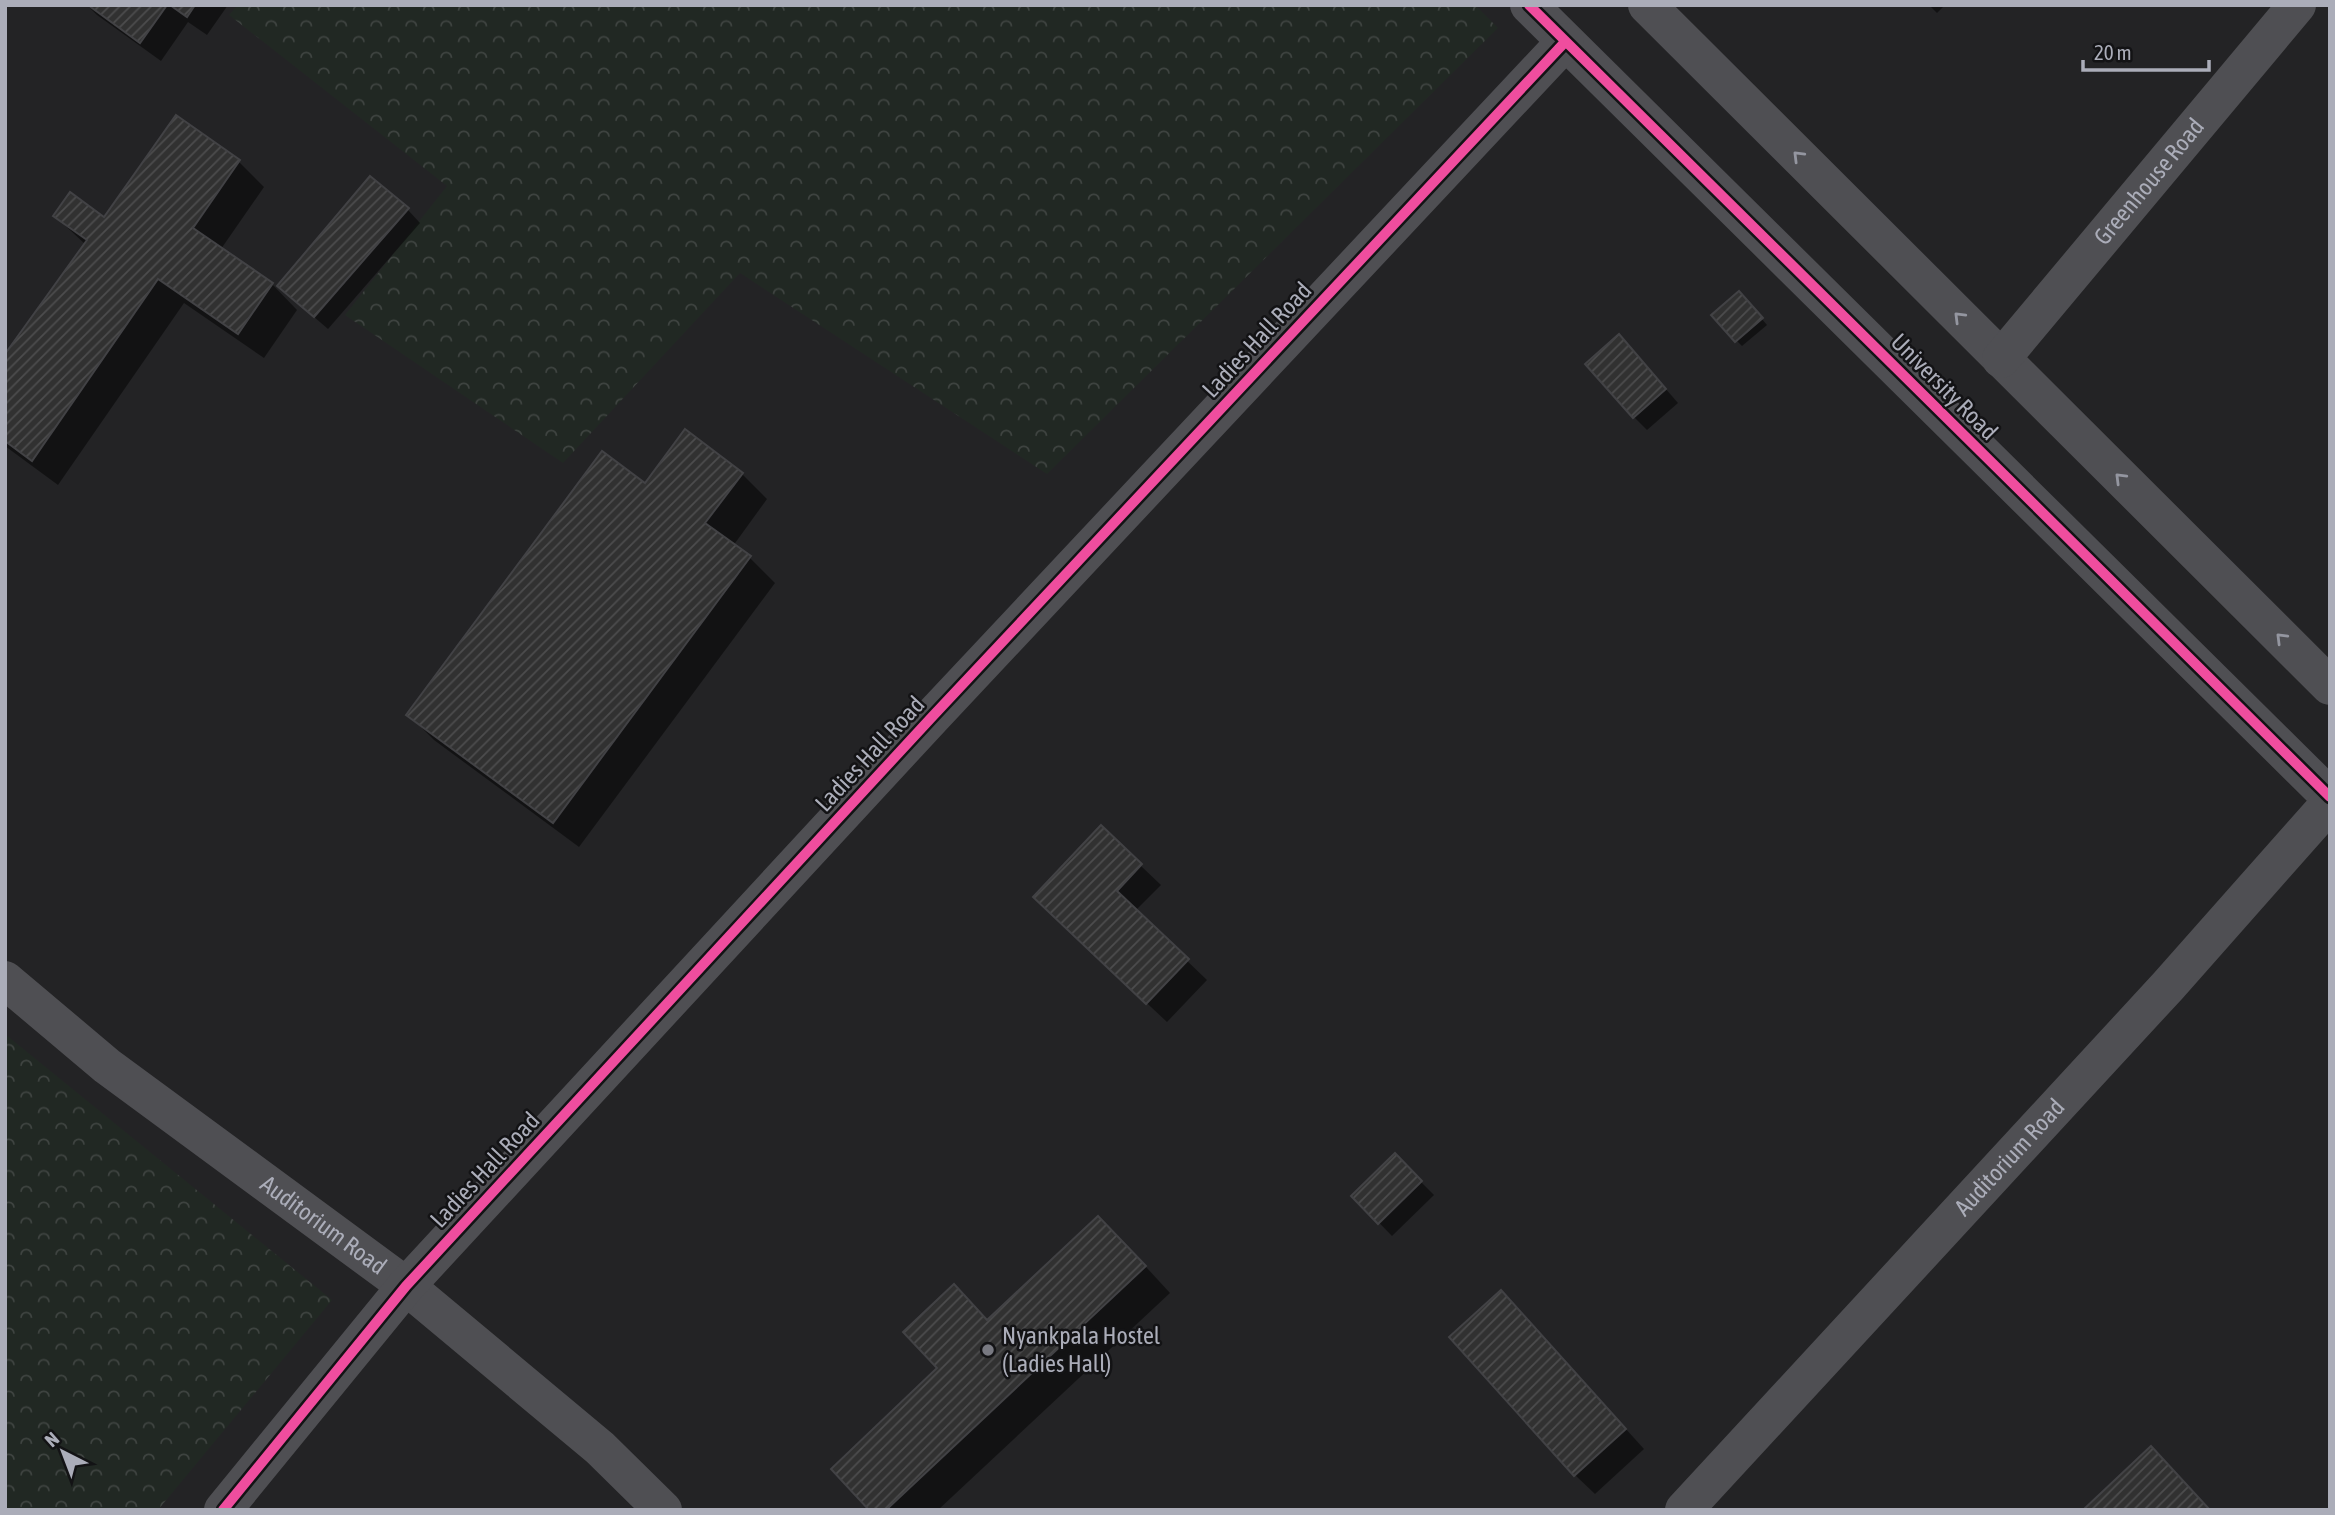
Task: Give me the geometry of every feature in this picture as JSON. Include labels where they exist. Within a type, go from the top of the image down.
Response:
[{"type":"street","name":"University Road","points":[[1529,5],[2330,797]]},
{"type":"street","points":[[1647,5],[2330,686]]},
{"type":"street","name":"Greenhouse Road","points":[[2001,359],[2297,5]]},
{"type":"street","name":"Ladies Hall Road","points":[[223,1510],[406,1286],[941,708],[1565,42]]},
{"type":"street","name":"Auditorium Road","points":[[1684,1510],[2168,986],[2330,803]]},
{"type":"street","name":"Auditorium Road","points":[[5,980],[107,1066],[406,1286],[600,1448],[663,1510]]},
{"type":"shaded area","points":[[5,5],[2330,5],[2330,1510],[5,1510]]},
{"type":"green space","points":[[238,5],[1475,5],[1498,28],[1047,474],[740,273],[563,463],[345,315],[447,186],[229,15]]},
{"type":"green space","points":[[5,1034],[332,1300],[158,1510],[5,1510]]},
{"type":"building","points":[[88,5],[167,5],[140,43]]},
{"type":"building","points":[[170,5],[195,5],[187,17]]},
{"type":"building","points":[[176,115],[240,160],[193,228],[273,283],[238,334],[158,279],[32,461],[5,441],[5,354],[87,240],[53,216],[70,192],[104,217]]},
{"type":"building","points":[[370,176],[409,208],[314,317],[277,286]]},
{"type":"building","points":[[1739,291],[1763,318],[1735,342],[1711,315]]},
{"type":"building","points":[[1619,334],[1666,389],[1633,418],[1585,364]]},
{"type":"building","points":[[685,429],[743,473],[705,523],[751,556],[553,823],[406,715],[602,451],[645,483]]},
{"type":"building","points":[[1101,825],[1142,864],[1117,891],[1189,959],[1146,1004],[1033,897]]},
{"type":"building","points":[[1395,1153],[1422,1181],[1378,1224],[1351,1196]]},
{"type":"building","name":"Nyankpala Hostel (Ladies Hall)","points":[[1098,1216],[1146,1266],[886,1510],[869,1510],[831,1469],[937,1368],[903,1332],[954,1284],[987,1320]]},
{"type":"building","points":[[1501,1290],[1626,1429],[1574,1476],[1449,1337]]},
{"type":"building","points":[[2151,1446],[2210,1510],[2083,1510]]},
{"type":"cycle path","points":[[1529,5],[2330,797]]},
{"type":"cycle path","points":[[223,1510],[406,1286],[931,718],[1565,42]]},
{"type":"place","name":"Nyankpala Hostel (Ladies Hall)","points":[[988,1350]]}]
